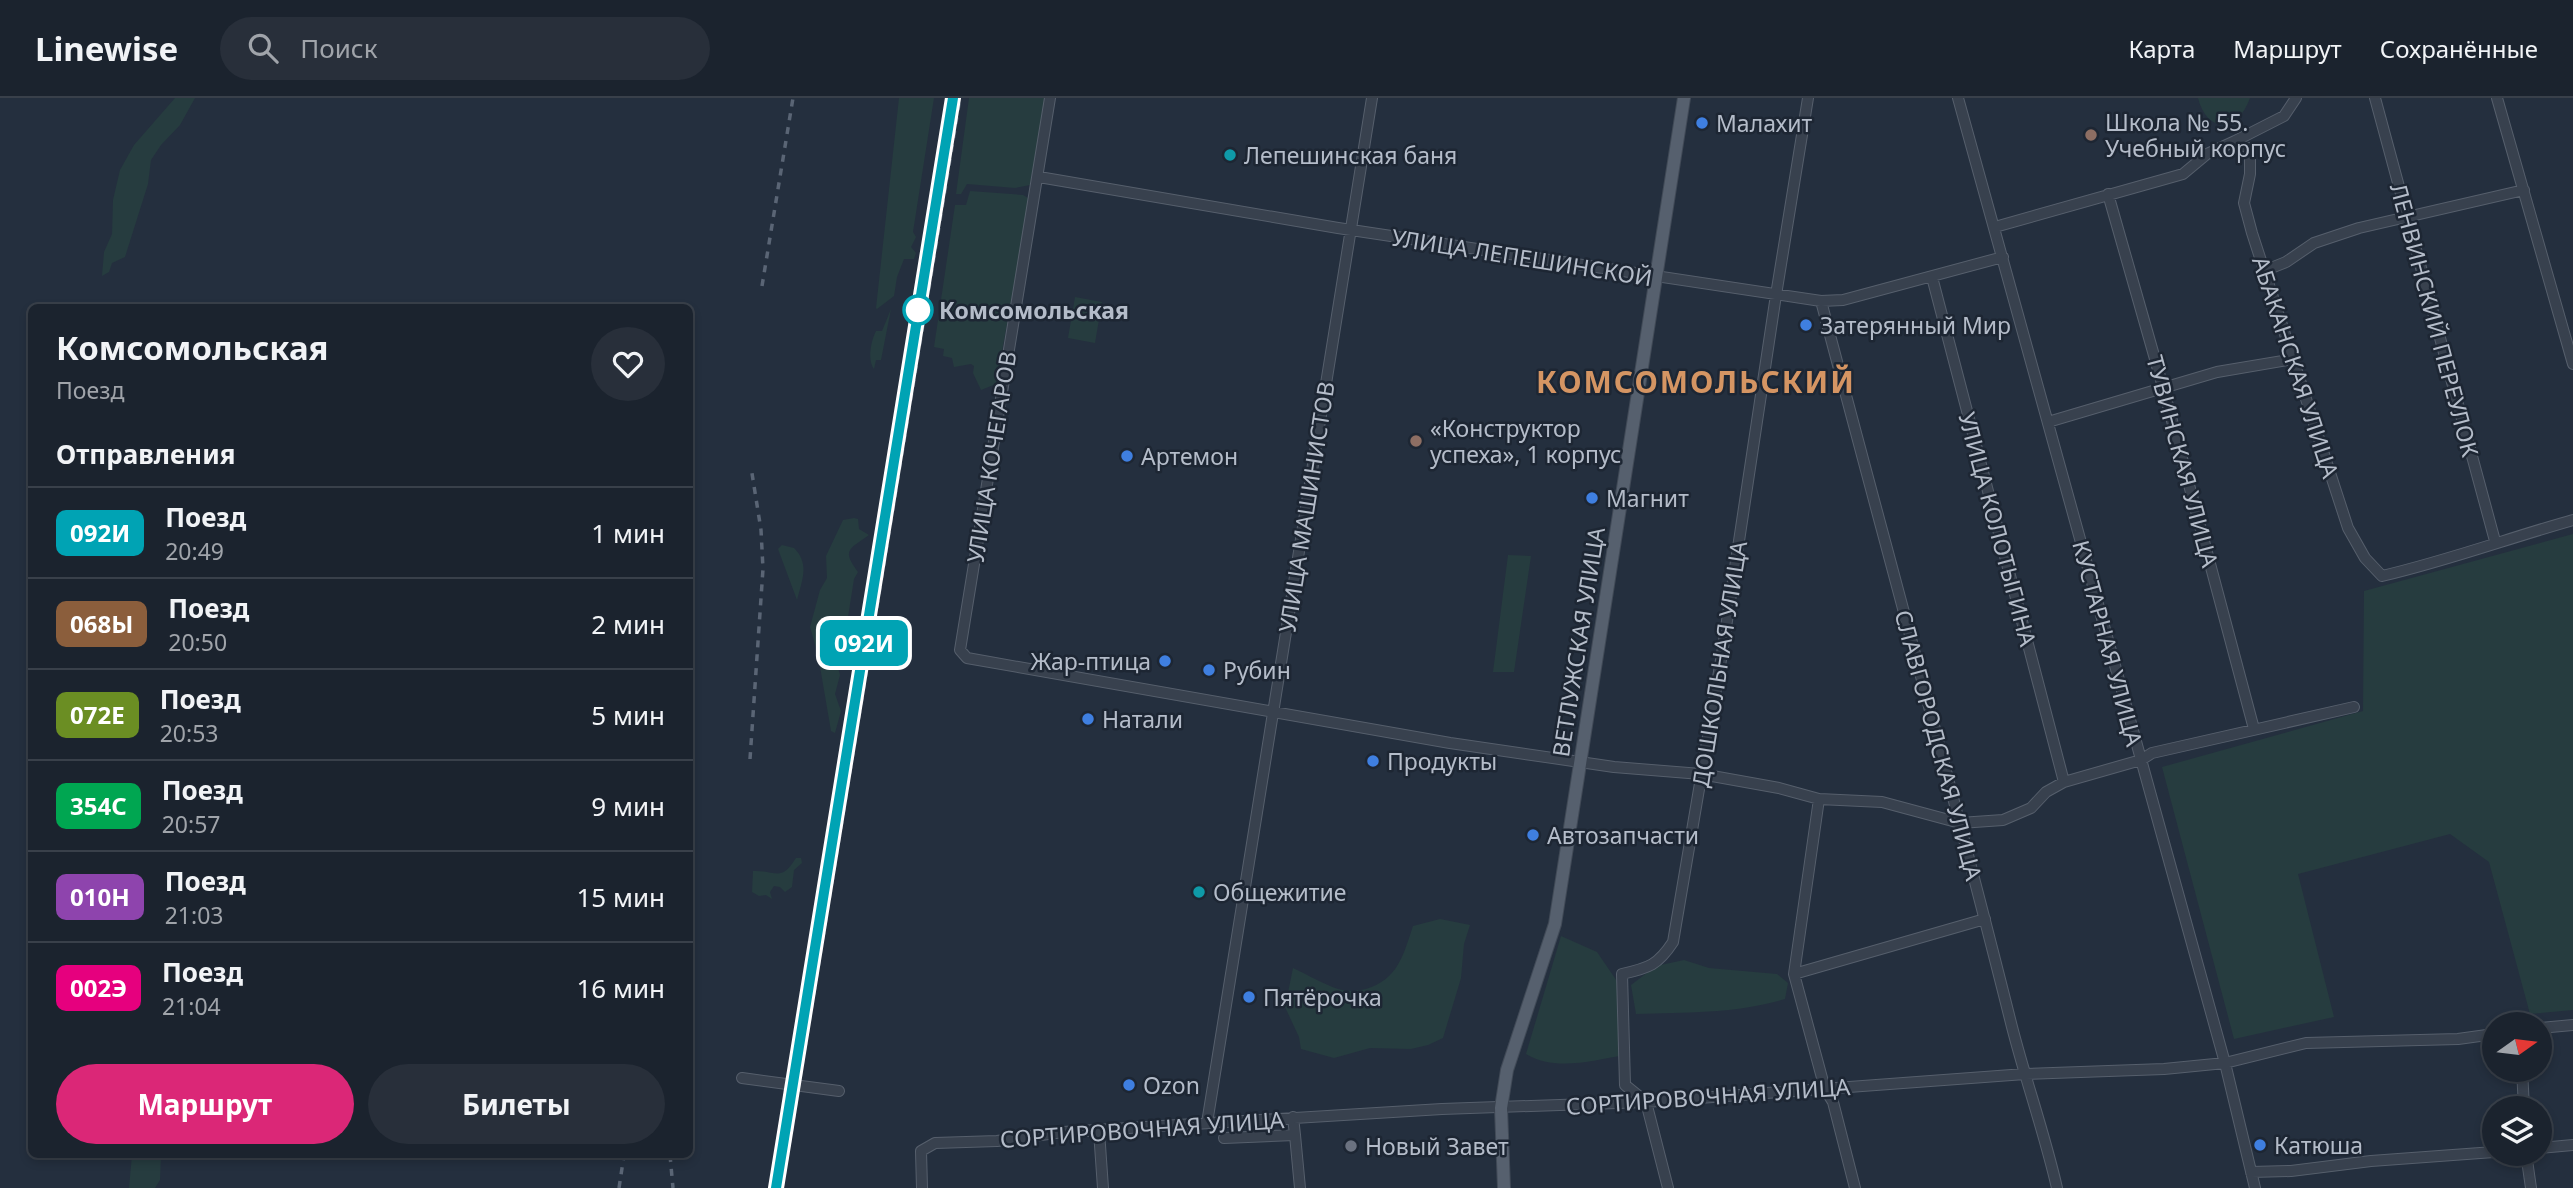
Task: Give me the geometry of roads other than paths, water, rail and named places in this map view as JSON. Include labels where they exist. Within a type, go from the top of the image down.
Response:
[{"type":"main road","name":"ВЕТЛУЖСКАЯ УЛИЦА","points":[[1504,1188],[1501,1108],[1507,1070],[1555,924],[1684,98]]},
{"type":"street","name":"УЛИЦА КОЧЕГАРОВ","points":[[1050,98],[960,650],[967,658],[1274,713]]},
{"type":"street","name":"УЛИЦА МАШИНИСТОВ","points":[[1207,1123],[1372,98]]},
{"type":"street","name":"ДОШКОЛЬНАЯ УЛИЦА","points":[[1668,1188],[1646,1102],[1625,1085],[1622,974],[1648,968],[1662,958],[1673,942],[1722,654],[1808,98]]},
{"type":"street","name":"КУСТАРНАЯ УЛИЦА","points":[[1958,98],[2225,1063],[2255,1188]]},
{"type":"street","points":[[1995,228],[2183,174],[2207,153],[2284,116],[2296,98]]},
{"type":"street","name":"ЛЕНВИНСКИЙ ПЕРЕУЛОК","points":[[2375,98],[2495,541]]},
{"type":"street","points":[[2497,98],[2573,364]]},
{"type":"street","name":"АБАКАНСКАЯ УЛИЦА","points":[[2235,141],[2250,149],[2250,174],[2244,203],[2348,528],[2365,558],[2382,576],[2435,563],[2495,541]]},
{"type":"street","name":"УЛИЦА ЛЕПЕШИНСКОЙ","points":[[1039,177],[1351,230],[1821,301],[1843,300],[2003,257]]},
{"type":"street","points":[[2266,270],[2286,262],[2314,243],[2359,228],[2524,190]]},
{"type":"street","name":"ТУВИНСКАЯ УЛИЦА","points":[[2108,194],[2163,387],[2254,729]]},
{"type":"street","name":"УЛИЦА КОЛОТЫГИНА","points":[[1932,277],[2064,782]]},
{"type":"street","name":"СЛАВГОРОДСКАЯ УЛИЦА","points":[[1821,301],[2025,1074],[2046,1138],[2057,1188]]},
{"type":"street","points":[[2048,422],[2217,372],[2294,359]]},
{"type":"street","points":[[2495,541],[2573,520]]},
{"type":"street","points":[[1274,713],[1581,762],[1702,774],[1779,788],[1819,799],[1882,802],[1959,823],[2003,820],[2031,808],[2046,792],[2064,782],[2141,760],[2152,753],[2354,707]]},
{"type":"street","points":[[1819,799],[1794,974],[1825,1089],[1833,1102],[1855,1188]]},
{"type":"street","points":[[1794,974],[1985,919]]},
{"type":"street","points":[[2552,1027],[2573,1025]]},
{"type":"street","name":"СОРТИРОВОЧНАЯ УЛИЦА","points":[[922,1188],[921,1151],[935,1143],[1293,1117],[1646,1102],[2025,1074],[2164,1069],[2225,1063],[2306,1043],[2458,1039],[2482,1036]]},
{"type":"street","points":[[742,1078],[839,1091]]},
{"type":"street","points":[[1293,1117],[1300,1188]]},
{"type":"street","points":[[1099,1131],[1102,1188]]},
{"type":"street","points":[[1224,1139],[1295,1135]]},
{"type":"street","points":[[2552,1147],[2573,1145]]},
{"type":"street","points":[[2251,1172],[2291,1171],[2371,1161],[2482,1153]]},
{"type":"street","points":[[2527,1166],[2530,1188]]},
{"type":"railway","points":[[762,286],[793,98]]},
{"type":"railway","points":[[782,1188],[960,98]]},
{"type":"railway","points":[[750,759],[763,569],[761,530],[751,467]]},
{"type":"railway","points":[[619,1188],[624,1158]]},
{"type":"railway","points":[[670,1158],[673,1188]]},
{"type":"train","name":"092И","points":[[776,1188],[953,98]]},
{"type":"place","name":"Малахит","points":[[1702,123]]},
{"type":"place","name":"Школа № 55. Учебный корпус","points":[[2091,135]]},
{"type":"place","name":"Лепешинская баня","points":[[1230,155]]},
{"type":"place","name":"Комсомольская","points":[[918,310]]},
{"type":"place","name":"Затерянный Мир","points":[[1806,325]]},
{"type":"place","name":"«Конструктор успеха», 1 корпус","points":[[1416,441]]},
{"type":"place","name":"Артемон","points":[[1127,456]]},
{"type":"place","name":"Магнит","points":[[1592,498]]},
{"type":"place","name":"Жар-птица","points":[[1165,661]]},
{"type":"place","name":"Рубин","points":[[1209,670]]},
{"type":"place","name":"Натали","points":[[1088,719]]},
{"type":"place","name":"Продукты","points":[[1373,761]]},
{"type":"place","name":"Автозапчасти","points":[[1533,835]]},
{"type":"place","name":"Общежитие","points":[[1199,892]]},
{"type":"place","name":"Пятёрочка","points":[[1249,997]]},
{"type":"place","name":"Ozon","points":[[1129,1085]]},
{"type":"place","name":"Катюша","points":[[2260,1145]]},
{"type":"place","name":"Новый Завет","points":[[1351,1146]]},
{"type":"district","name":"КОМСОМОЛЬСКИЙ","points":[[1696,381]]}]
